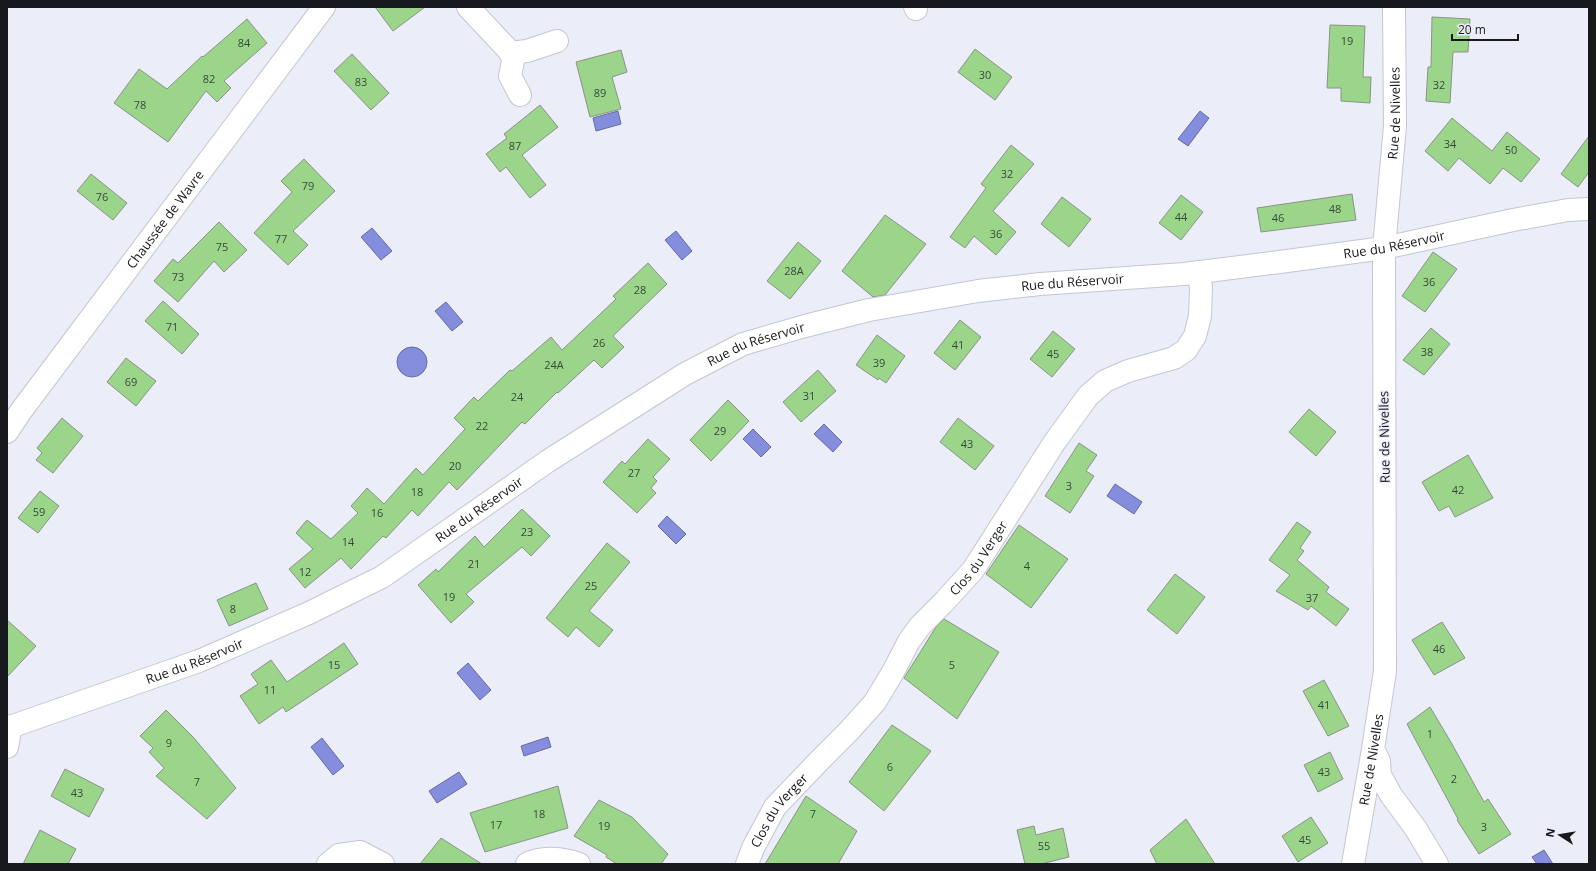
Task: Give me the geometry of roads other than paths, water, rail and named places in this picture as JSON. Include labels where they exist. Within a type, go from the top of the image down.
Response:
[{"type":"street","name":"Chaussée de Wavre","points":[[7,432],[21,411],[324,7]]},
{"type":"street","points":[[468,7],[514,56],[510,76],[520,95]]},
{"type":"street","name":"Rue de Nivelles","points":[[1353,864],[1373,749],[1384,671],[1384,248],[1395,126],[1394,7]]},
{"type":"street","points":[[510,53],[527,51],[557,41]]},
{"type":"street","name":"Rue du Réservoir","points":[[8,734],[199,661],[309,613],[382,577],[548,461],[685,374],[743,344],[868,310],[978,291],[1040,284],[1199,272],[1384,248],[1513,220],[1568,210],[1589,209]]},
{"type":"street","name":"Clos du Verger","points":[[747,864],[753,848],[775,807],[875,702],[893,672],[909,640],[920,626],[973,570],[1054,443],[1088,396],[1105,381],[1128,371],[1174,358],[1186,350],[1195,336],[1200,316],[1201,288],[1199,272]]},
{"type":"street","points":[[1373,749],[1379,760],[1380,775],[1416,829],[1436,864]]},
{"type":"street","points":[[328,864],[338,855],[360,852],[383,864]]},
{"type":"street","points":[[527,864],[534,860],[554,859],[579,864]]},
{"type":"water","points":[[618,111],[621,124],[596,131],[593,118]]},
{"type":"water","points":[[1200,111],[1209,118],[1188,146],[1178,139]]},
{"type":"water","points":[[372,228],[392,251],[381,260],[361,237]]},
{"type":"water","points":[[676,231],[692,251],[682,260],[665,240]]},
{"type":"water","points":[[446,302],[463,322],[452,331],[435,311]]},
{"type":"water","points":[[412,347],[422,352],[427,362],[422,372],[412,377],[402,372],[397,362],[402,352]]},
{"type":"water","points":[[824,424],[842,442],[833,452],[814,434]]},
{"type":"water","points":[[753,429],[771,447],[761,457],[743,439]]},
{"type":"water","points":[[1115,484],[1142,502],[1134,514],[1107,496]]},
{"type":"water","points":[[667,516],[686,534],[676,544],[658,526]]},
{"type":"water","points":[[468,663],[491,690],[480,700],[457,673]]},
{"type":"water","points":[[548,737],[551,747],[524,756],[521,746]]},
{"type":"water","points":[[322,738],[344,766],[333,775],[311,747]]},
{"type":"water","points":[[459,772],[467,784],[437,803],[429,791]]},
{"type":"water","points":[[1544,850],[1553,864],[1537,864],[1532,857]]}]
